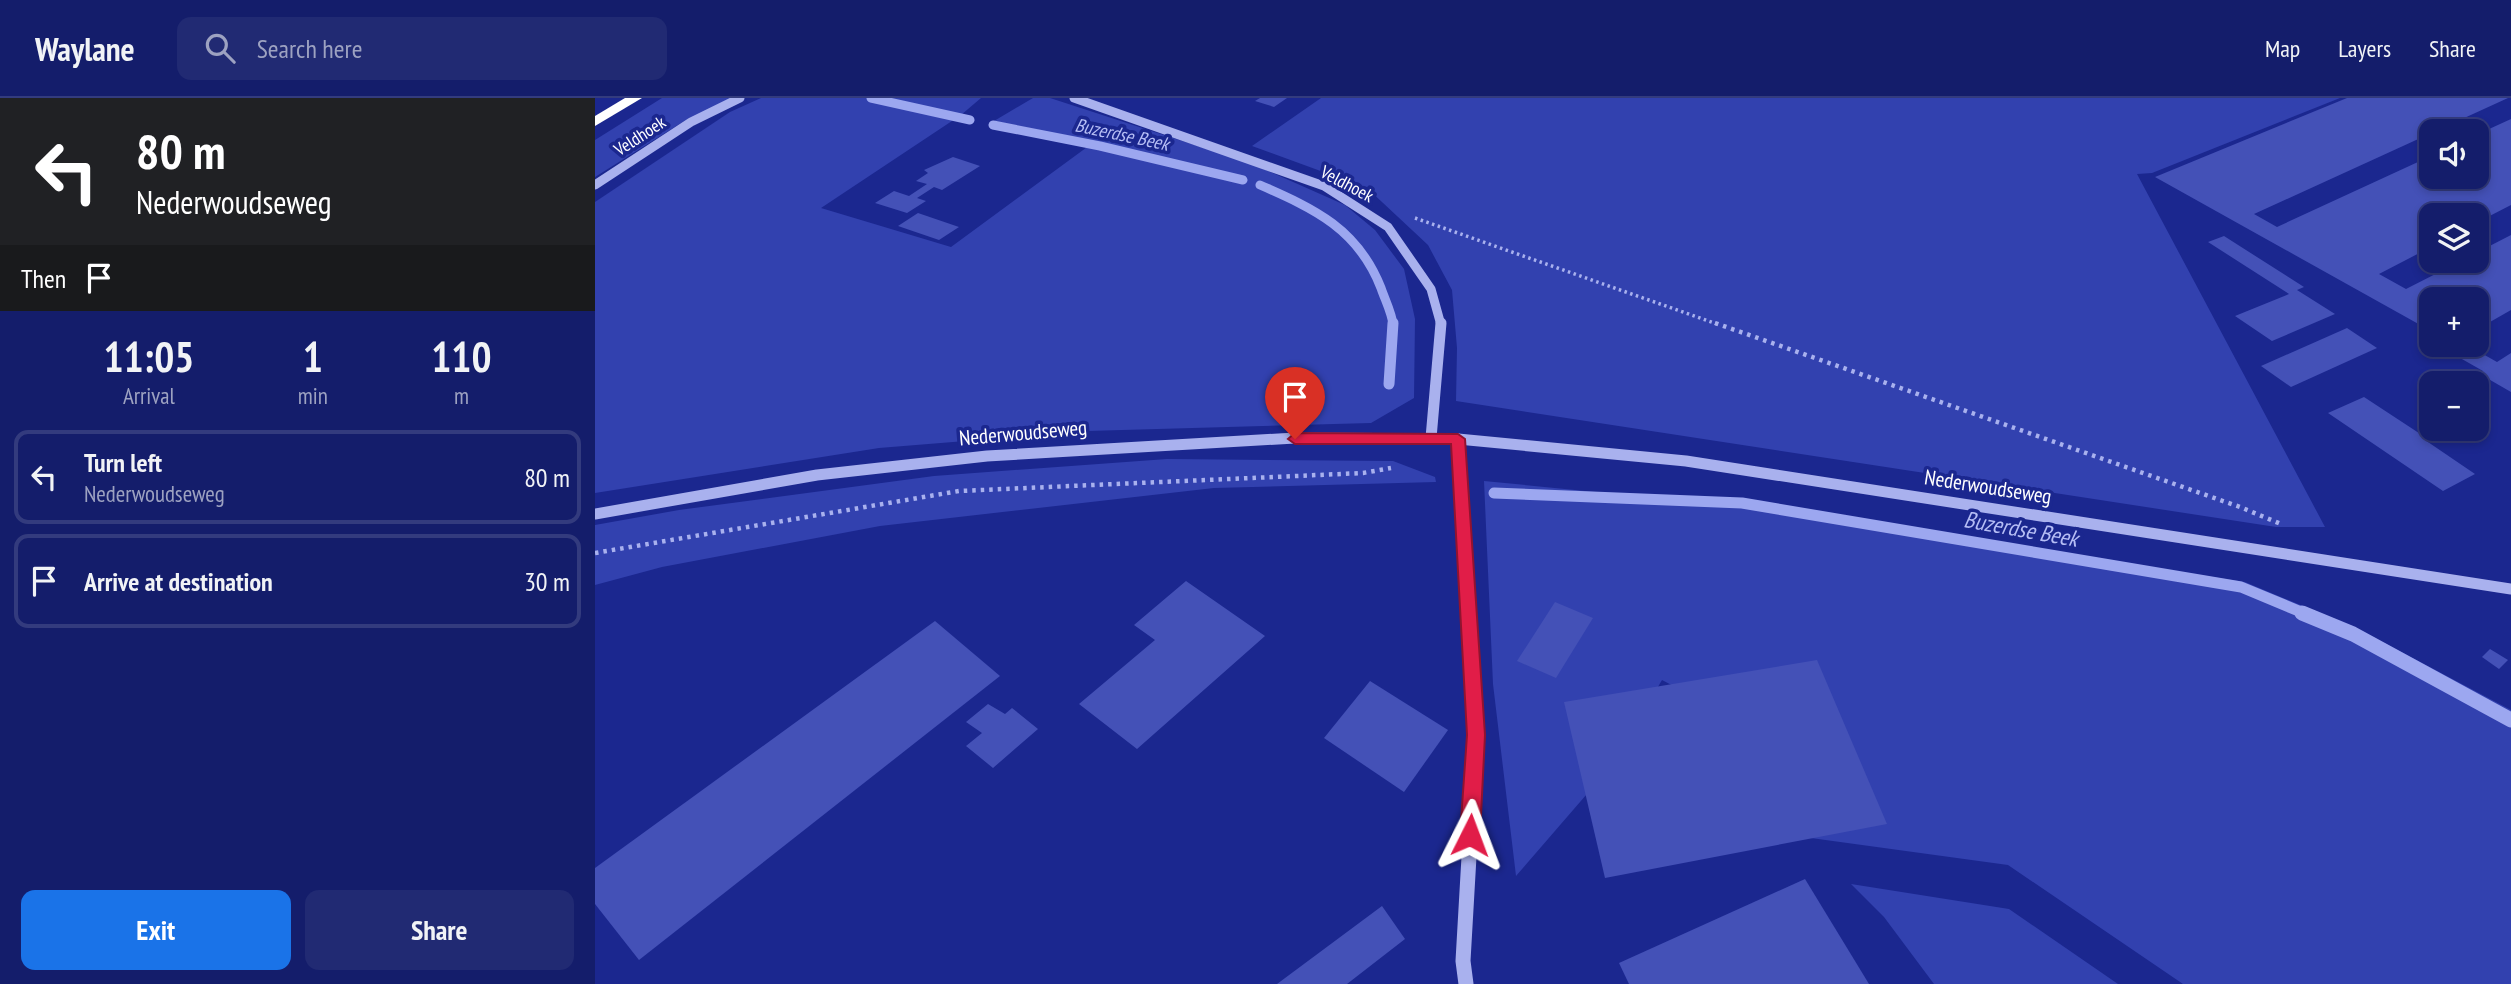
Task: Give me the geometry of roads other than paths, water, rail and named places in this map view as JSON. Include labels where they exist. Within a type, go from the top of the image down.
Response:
[{"type":"highway","points":[[595,122],[635,98]]},
{"type":"street","name":"Veldhoek","points":[[595,185],[691,122],[740,98]]},
{"type":"street","name":"Veldhoek","points":[[1074,98],[1324,186],[1388,227],[1431,289],[1442,327],[1431,438]]},
{"type":"street","name":"Nederwoudseweg","points":[[595,514],[817,475],[987,456],[1160,444],[1295,439],[1458,439],[1686,461],[2511,589]]},
{"type":"street","points":[[1458,439],[1476,735],[1463,961],[1466,984]]},
{"type":"waterway","name":"Buzerdse Beek","points":[[871,98],[970,120]]},
{"type":"waterway","name":"Buzerdse Beek","points":[[993,125],[1100,146],[1243,180]]},
{"type":"waterway","name":"Buzerdse Beek","points":[[1260,185],[1299,203],[1333,223],[1347,236],[1371,268],[1388,306],[1393,325]]},
{"type":"waterway","name":"Buzerdse Beek","points":[[1389,384],[1393,325]]},
{"type":"waterway","name":"Buzerdse Beek","points":[[1494,493],[1742,503],[2241,587],[2306,614]]},
{"type":"waterway","name":"Buzerdse Beek","points":[[2302,613],[2353,634],[2511,720]]}]
